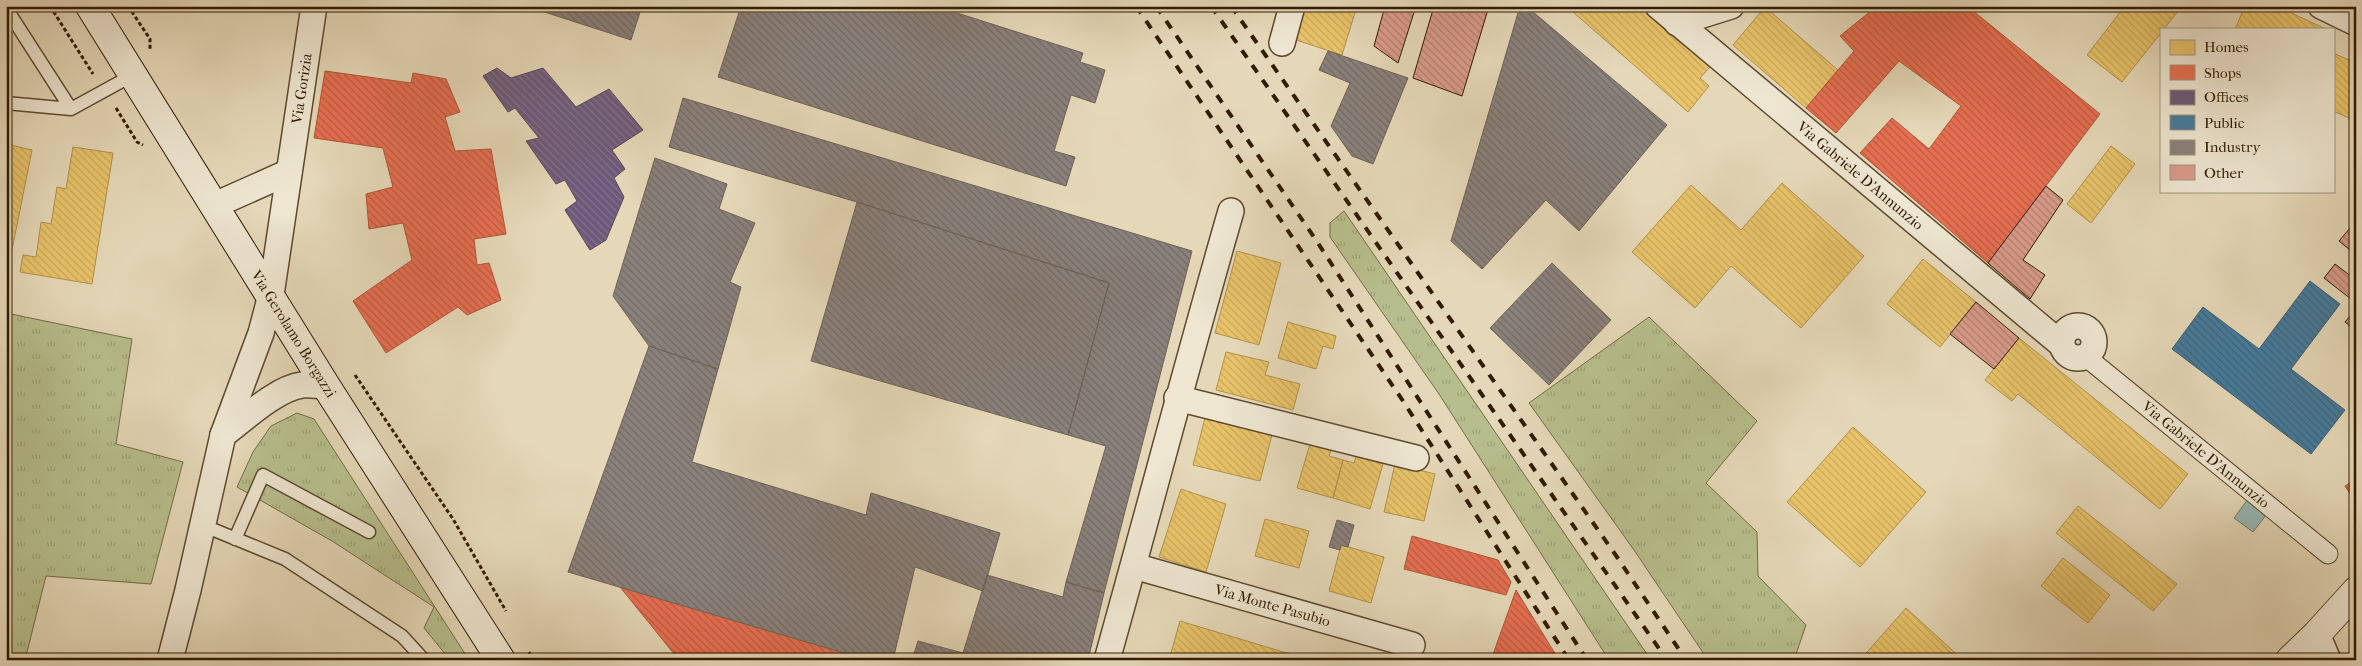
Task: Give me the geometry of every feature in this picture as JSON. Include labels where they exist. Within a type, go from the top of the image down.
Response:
[{"type":"main road","name":"Via Gerolamo Borgazzi","points":[[90,6],[141,64],[215,205],[326,386],[501,660]]},
{"type":"main road","points":[[2290,660],[2317,634],[2356,591]]},
{"type":"street","name":"Via Gorizia","points":[[170,660],[223,436],[261,332],[271,295],[314,6]]},
{"type":"street","points":[[1282,43],[1292,6]]},
{"type":"street","name":"Via Gabriele D'Annunzio","points":[[1658,6],[2061,344],[2070,357],[2080,358],[2085,356],[2328,554]]},
{"type":"street","points":[[1677,23],[1731,6]]},
{"type":"street","points":[[2321,6],[2356,23]]},
{"type":"street","points":[[215,205],[289,172]]},
{"type":"street","points":[[1107,660],[1134,566],[1177,398],[1231,211]]},
{"type":"street","points":[[223,436],[278,395],[292,388],[301,385],[326,386]]},
{"type":"street","points":[[1177,398],[1416,458]]},
{"type":"street","name":"Via Monte Pasubio","points":[[1134,566],[1412,645]]},
{"type":"street","points":[[2317,634],[2328,660]]},
{"type":"lane","points":[[6,8],[71,109]]},
{"type":"lane","points":[[6,104],[71,109],[141,64]]},
{"type":"lane","points":[[235,539],[263,475],[369,532]]},
{"type":"lane","points":[[202,525],[285,560],[402,636],[424,660]]},
{"type":"path","points":[[128,6],[150,40],[141,64]]},
{"type":"path","points":[[353,372],[454,520],[508,615]]},
{"type":"path","points":[[528,650],[533,660]]},
{"type":"green space","points":[[1344,211],[1651,660],[1609,660],[1439,394],[1330,237],[1330,223]]},
{"type":"green space","points":[[6,313],[132,339],[116,444],[183,462],[151,584],[46,576],[25,660],[6,660]]},
{"type":"green space","points":[[1649,317],[1757,421],[1706,483],[1757,532],[1758,576],[1806,625],[1795,657],[1797,660],[1708,660],[1634,550],[1529,403]]},
{"type":"green space","points":[[297,413],[314,419],[469,660],[450,660],[424,628],[434,607],[332,541],[237,487],[253,452],[271,426]]},
{"type":"water","points":[[2254,491],[2273,506],[2253,532],[2234,518]]},
{"type":"building: Homes","points":[[1303,6],[1357,6],[1342,55],[1293,39]]},
{"type":"building: Homes","points":[[1566,6],[1639,6],[1710,67],[1700,78],[1709,86],[1688,112]]},
{"type":"building: Homes","points":[[2125,6],[2182,6],[2165,28],[2160,28],[2160,34],[2122,82],[2087,55]]},
{"type":"building: Homes","points":[[2245,6],[2276,6],[2324,28],[2235,28]]},
{"type":"building: Homes","points":[[1765,7],[1838,70],[1806,108],[1733,45]]},
{"type":"building: Homes","points":[[2334,53],[2356,63],[2356,121],[2334,111]]},
{"type":"building: Homes","points":[[6,144],[32,150],[7,275],[6,274]]},
{"type":"building: Homes","points":[[2111,146],[2135,164],[2091,223],[2067,204]]},
{"type":"building: Homes","points":[[73,147],[113,153],[92,284],[20,272],[23,255],[36,257],[41,222],[51,224],[57,187],[66,189]]},
{"type":"building: Homes","points":[[1782,183],[1864,256],[1801,328],[1731,266],[1695,308],[1632,252],[1691,185],[1741,230]]},
{"type":"building: Homes","points":[[1237,251],[1281,263],[1259,345],[1215,333]]},
{"type":"building: Homes","points":[[1923,259],[1976,302],[1940,347],[1887,304]]},
{"type":"building: Homes","points":[[1288,322],[1336,336],[1333,349],[1323,346],[1316,369],[1278,358]]},
{"type":"building: Homes","points":[[2019,338],[2188,474],[2160,509],[2018,394],[2012,401],[1985,380]]},
{"type":"building: Homes","points":[[1226,352],[1269,362],[1265,375],[1300,384],[1293,410],[1216,390]]},
{"type":"building: Homes","points":[[1206,414],[1273,431],[1260,481],[1193,465]]},
{"type":"building: Homes","points":[[1853,427],[1926,492],[1860,567],[1787,502]]},
{"type":"building: Homes","points":[[1310,444],[1331,450],[1329,456],[1343,460],[1333,498],[1297,488]]},
{"type":"building: Homes","points":[[1356,456],[1383,464],[1370,509],[1333,498],[1343,460],[1354,463]]},
{"type":"building: Homes","points":[[1395,464],[1435,474],[1424,521],[1384,512]]},
{"type":"building: Homes","points":[[1181,489],[1226,504],[1206,572],[1159,557]]},
{"type":"building: Homes","points":[[2078,506],[2177,584],[2153,611],[2056,533]]},
{"type":"building: Homes","points":[[1265,519],[1309,531],[1299,568],[1255,556]]},
{"type":"building: Homes","points":[[1341,545],[1384,557],[1371,603],[1329,591]]},
{"type":"building: Homes","points":[[2063,558],[2110,595],[2088,623],[2041,586]]},
{"type":"building: Homes","points":[[1906,608],[1963,660],[1860,660]]},
{"type":"building: Homes","points":[[1180,621],[1310,660],[1169,660]]},
{"type":"building: Shops","points":[[1877,6],[1967,6],[2100,114],[1988,263],[1860,153],[1892,118],[1929,149],[1961,106],[1899,61],[1836,133],[1806,108],[1854,51],[1840,36]]},
{"type":"building: Shops","points":[[325,71],[411,83],[413,73],[446,79],[460,112],[445,117],[455,151],[491,149],[506,234],[474,239],[477,265],[489,263],[501,300],[467,315],[458,307],[386,353],[353,301],[412,260],[403,223],[369,229],[366,194],[393,187],[383,148],[314,138]]},
{"type":"building: Shops","points":[[2356,479],[2356,503],[2345,486]]},
{"type":"building: Shops","points":[[1412,536],[1498,560],[1511,582],[1506,595],[1404,569]]},
{"type":"building: Shops","points":[[620,587],[855,656],[854,660],[679,660]]},
{"type":"building: Shops","points":[[1516,590],[1559,660],[1491,660]]},
{"type":"building: Offices","points":[[497,68],[511,78],[543,68],[576,107],[609,89],[643,130],[612,150],[625,169],[614,178],[624,197],[606,240],[590,250],[565,210],[577,201],[565,180],[556,184],[526,141],[539,138],[515,108],[508,112],[483,76]]},
{"type":"building: Public","points":[[2310,281],[2340,304],[2291,369],[2345,410],[2311,454],[2172,349],[2203,307],[2259,349]]},
{"type":"building: Industry","points":[[526,6],[642,6],[631,40]]},
{"type":"building: Industry","points":[[741,6],[935,6],[1083,53],[1080,62],[1105,70],[1095,103],[1071,95],[1054,151],[1075,157],[1066,186],[718,77]]},
{"type":"building: Industry","points":[[1520,6],[1526,6],[1667,125],[1579,231],[1546,200],[1482,269],[1451,241]]},
{"type":"building: Industry","points":[[1328,51],[1408,78],[1373,164],[1352,156],[1331,126],[1350,83],[1319,70]]},
{"type":"building: Industry","points":[[683,98],[1192,251],[1104,593],[1066,582],[1106,446],[1068,435],[1109,283],[857,202],[669,147]]},
{"type":"building: Industry","points":[[655,158],[727,184],[719,209],[755,223],[730,282],[741,287],[718,369],[649,346],[613,296]]},
{"type":"building: Industry","points":[[857,202],[1109,283],[1068,435],[811,361]]},
{"type":"building: Industry","points":[[1552,263],[1611,320],[1549,385],[1490,328]]},
{"type":"building: Industry","points":[[649,346],[718,369],[692,462],[866,515],[871,493],[1000,533],[983,591],[915,567],[893,660],[868,660],[568,572]]},
{"type":"building: Industry","points":[[1337,520],[1354,525],[1348,547],[1341,545],[1340,550],[1329,547]]},
{"type":"building: Industry","points":[[987,575],[1063,597],[1066,582],[1104,593],[1088,660],[986,660],[963,653]]},
{"type":"building: Industry","points":[[918,641],[963,653],[986,660],[912,660]]},
{"type":"building: Other","points":[[1385,6],[1416,6],[1398,63],[1374,46]]},
{"type":"building: Other","points":[[1434,6],[1489,6],[1462,96],[1413,78]]},
{"type":"building: Other","points":[[2046,186],[2063,200],[2023,260],[2045,275],[2030,299],[1988,263]]},
{"type":"building: Other","points":[[2356,221],[2356,255],[2339,241]]},
{"type":"building: Other","points":[[2335,264],[2356,280],[2356,293],[2351,299],[2324,278]]},
{"type":"building: Other","points":[[1976,302],[2019,338],[1994,369],[1950,334]]},
{"type":"building: Other","points":[[2356,309],[2356,331],[2345,322]]},
{"type":"railway","points":[[1136,6],[1403,401],[1569,660]]},
{"type":"railway","points":[[1156,6],[1316,240],[1587,660]]},
{"type":"railway","points":[[1211,6],[1667,660]]},
{"type":"railway","points":[[1231,6],[1617,557],[1686,660]]}]
